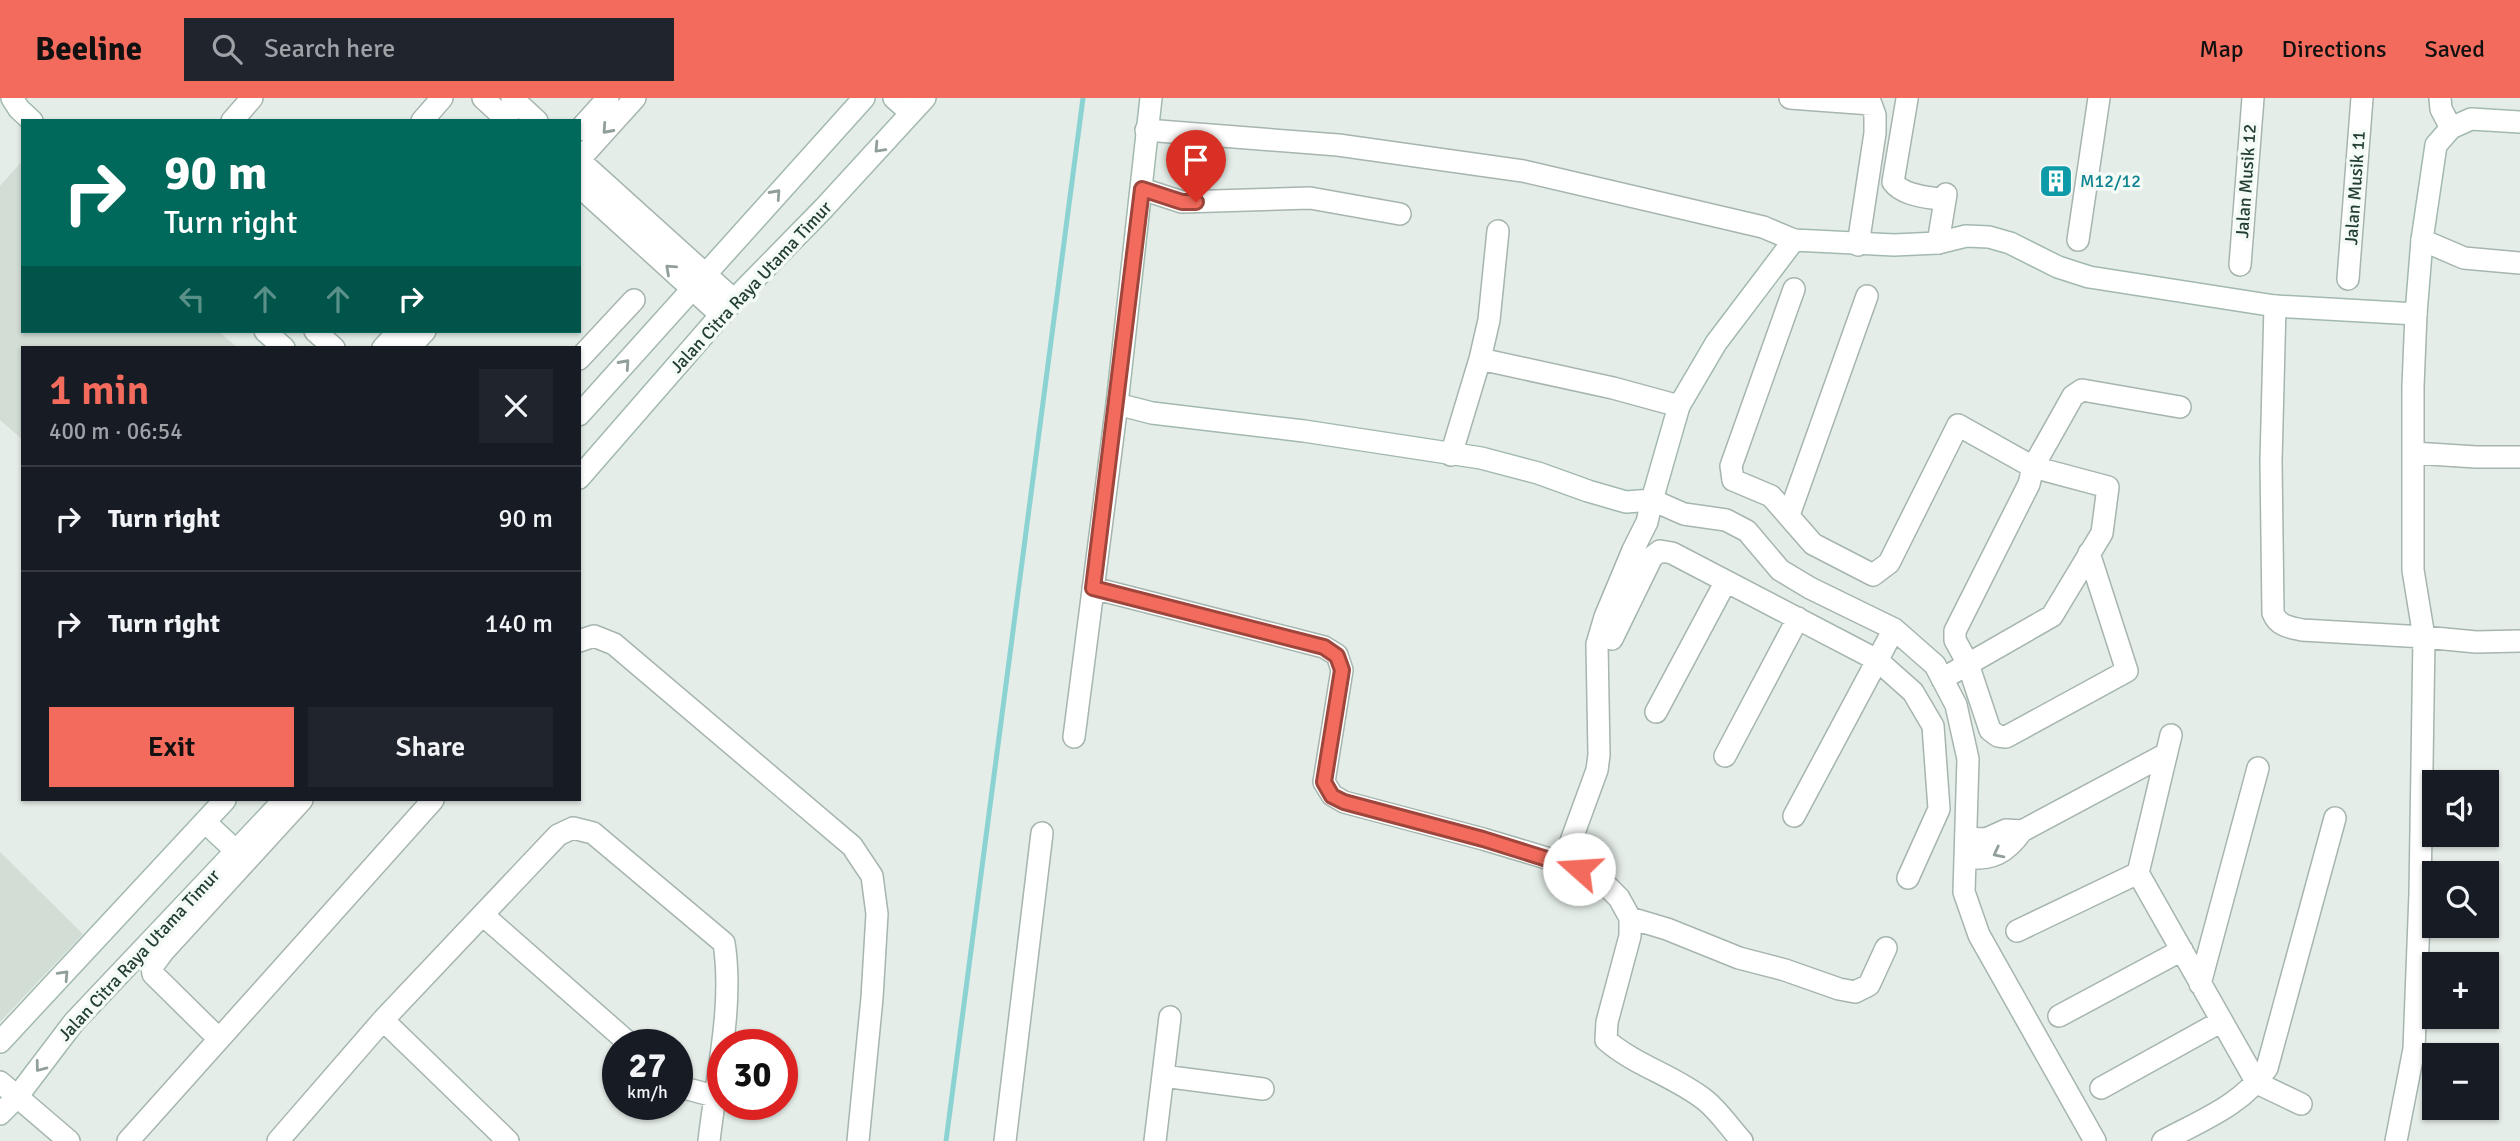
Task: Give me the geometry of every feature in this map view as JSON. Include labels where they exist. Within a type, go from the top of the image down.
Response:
[{"type":"street","points":[[234,119],[252,98]]},
{"type":"street","points":[[424,119],[442,98]]},
{"type":"street","points":[[483,98],[506,119]]},
{"type":"street","points":[[512,98],[535,119]]},
{"type":"street","points":[[581,128],[608,98]]},
{"type":"street","points":[[581,158],[635,98]]},
{"type":"street","points":[[581,413],[864,98]]},
{"type":"street","points":[[894,98],[918,105]]},
{"type":"street","points":[[1074,737],[1117,404],[1151,98]]},
{"type":"street","points":[[1790,98],[1871,104],[1875,115],[1875,133],[1858,245]]},
{"type":"street","points":[[2078,240],[2099,98]]},
{"type":"street","name":"Jalan Musik 12","points":[[2240,265],[2253,98]]},
{"type":"street","name":"Jalan Musik 11","points":[[2348,279],[2362,98]]},
{"type":"street","points":[[2440,98],[2441,109],[2451,128]]},
{"type":"street","points":[[1907,99],[1893,182],[1895,186],[1910,194],[1945,197],[1938,243]]},
{"type":"street","name":"Jalan Citra Raya Utama Timur","points":[[581,476],[727,308],[824,208],[918,105]]},
{"type":"street","points":[[2396,1141],[2414,1049],[2417,987],[2424,637],[2413,570],[2413,386],[2422,240],[2436,145],[2451,128],[2471,119],[2520,122]]},
{"type":"street","points":[[1146,130],[1338,145],[1523,171],[1763,228],[1794,240],[1858,245],[1938,243],[1966,236],[1989,237],[2010,243],[2058,267],[2089,277],[2275,306],[2416,314]]},
{"type":"street","points":[[581,162],[727,308]]},
{"type":"street","points":[[581,188],[699,282]]},
{"type":"street","points":[[1142,189],[1182,202],[1310,198],[1400,214]]},
{"type":"street","points":[[1451,455],[1489,320],[1498,231]]},
{"type":"street","points":[[1563,863],[1597,770],[1597,644],[1633,550],[1647,522],[1678,406],[1716,343],[1794,240]]},
{"type":"street","points":[[2422,240],[2464,258],[2520,262]]},
{"type":"street","points":[[1794,289],[1731,466],[1733,480],[1771,496],[1813,544],[1873,575],[1889,564],[1958,425],[2033,467],[2108,487],[2102,533],[2052,615],[1942,679]]},
{"type":"street","points":[[1789,515],[1867,296]]},
{"type":"street","points":[[581,357],[634,300]]},
{"type":"street","points":[[2275,306],[2272,461],[2273,613],[2276,620],[2301,630],[2476,642],[2520,641]]},
{"type":"street","points":[[267,333],[282,346]]},
{"type":"street","points":[[317,333],[332,346]]},
{"type":"street","points":[[385,346],[397,333]]},
{"type":"street","points":[[411,346],[423,333]]},
{"type":"street","points":[[1480,359],[1613,388],[1678,406]]},
{"type":"street","points":[[2089,553],[2127,671],[2006,737],[1998,736],[1990,730],[1968,664],[1955,640],[1955,631],[2029,484],[2033,467],[2073,396],[2082,390],[2180,407]]},
{"type":"street","points":[[1117,404],[1152,413],[1304,431],[1480,458],[1538,472],[1626,502],[1652,500],[1684,514],[1726,520],[1747,531],[1780,570],[1810,588],[1894,629],[1934,665],[1956,705],[1968,759],[1964,892],[1979,935],[2095,1141]]},
{"type":"street","points":[[2414,453],[2520,457]]},
{"type":"street","points":[[1612,639],[1652,557],[1660,551],[1672,553],[1726,580],[1877,660],[1913,692],[1933,726],[1940,809],[1908,878]]},
{"type":"street","points":[[1656,712],[1726,580]]},
{"type":"street","points":[[1093,588],[1324,647],[1337,656],[1342,670],[1324,782],[1332,796],[1344,802],[1563,863],[1594,875],[1619,898],[1630,918],[1630,936],[1607,1022],[1606,1040],[1624,1056],[1654,1069],[1707,1101],[1742,1141]]},
{"type":"street","points":[[1725,756],[1798,618]]},
{"type":"street","points":[[1794,816],[1894,629]]},
{"type":"street","points":[[581,640],[594,636],[614,644],[852,846],[872,876],[877,914],[858,1141]]},
{"type":"street","points":[[1966,848],[1985,860],[2011,847],[2022,831],[2169,744],[2138,873],[2257,1083],[2301,1104]]},
{"type":"street","points":[[2200,984],[2258,768]]},
{"type":"street","points":[[0,1042],[224,801]]},
{"type":"street","name":"Jalan Citra Raya Utama Timur","points":[[0,1114],[17,1097],[74,1022],[283,801]]},
{"type":"street","points":[[219,1039],[153,974],[152,967],[301,801]]},
{"type":"street","points":[[128,1141],[432,801]]},
{"type":"street","points":[[2172,1136],[2233,1104],[2257,1083],[2267,1068],[2335,818]]},
{"type":"street","points":[[205,822],[236,851]]},
{"type":"street","points":[[288,1137],[383,1020],[558,835],[573,828],[593,833],[724,943],[728,967],[723,1029]]},
{"type":"street","points":[[1005,1141],[1042,833]]},
{"type":"street","points":[[2017,932],[2138,873]]},
{"type":"street","points":[[484,916],[613,1029]]},
{"type":"street","points":[[1630,918],[1667,929],[1739,958],[1854,992],[1869,985],[1886,948]]},
{"type":"street","points":[[2059,1016],[2182,950]]},
{"type":"street","points":[[1155,1141],[1170,1017]]},
{"type":"street","points":[[383,1020],[508,1141]]},
{"type":"street","points":[[2101,1088],[2222,1021]]},
{"type":"street","points":[[1163,1076],[1262,1089]]},
{"type":"street","points":[[0,1082],[69,1141]]},
{"type":"street","points":[[709,1141],[711,1120]]},
{"type":"street","points":[[2172,1136],[2201,1141]]},
{"type":"shaded area","points":[[21,162],[21,333],[220,333],[236,346],[21,346],[21,438],[0,420],[0,186]]},
{"type":"shaded area","points":[[0,852],[83,934],[0,1022]]},
{"type":"waterway","points":[[946,1141],[1083,98]]},
{"type":"place","name":"M12/12","points":[[2056,181]]},
{"type":"route","points":[[1196,202],[1182,202],[1142,189],[1093,588],[1324,647],[1337,656],[1342,670],[1324,782],[1332,796],[1344,802],[1483,839],[1579,869]]}]
